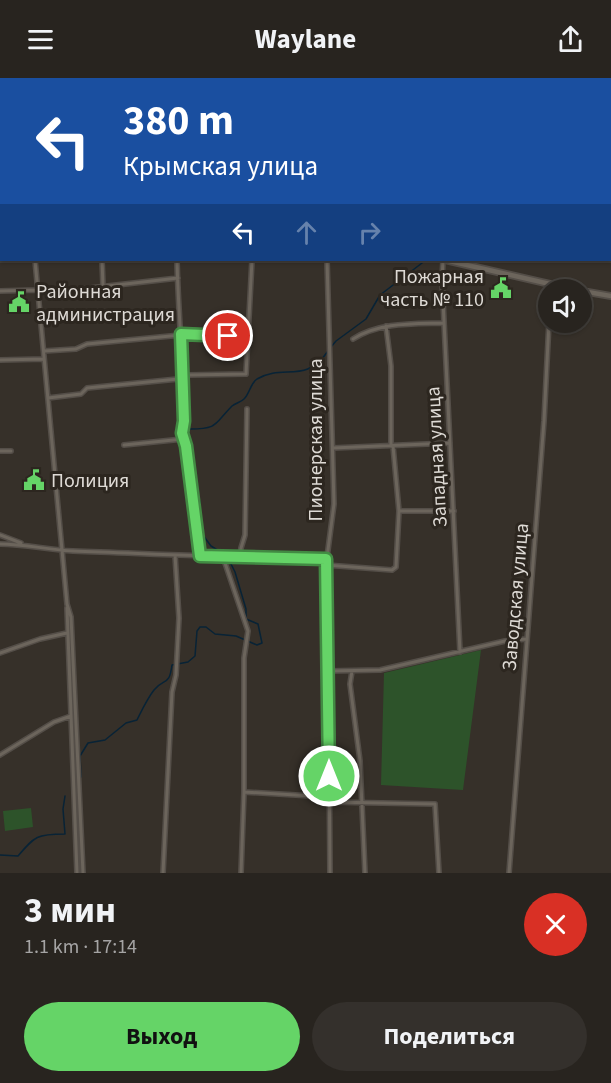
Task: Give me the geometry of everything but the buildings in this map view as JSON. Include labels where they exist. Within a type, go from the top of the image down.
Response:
[{"type":"main road","points":[[448,261],[538,284]]},
{"type":"main road","points":[[592,293],[611,297]]},
{"type":"street","points":[[35,261],[62,550],[71,617],[77,873]]},
{"type":"street","points":[[102,261],[102,286]]},
{"type":"street","points":[[177,261],[183,377],[183,439],[186,446],[200,556]]},
{"type":"street","points":[[48,398],[81,394],[87,388],[183,377],[246,374],[252,261]]},
{"type":"street","name":"Пионерская улица","points":[[327,261],[333,448],[333,515],[326,559],[330,873]]},
{"type":"street","name":"Западная улица","points":[[444,261],[444,323],[460,652]]},
{"type":"street","points":[[64,291],[178,278]]},
{"type":"street","points":[[0,291],[38,290]]},
{"type":"street","points":[[353,339],[365,332],[386,326],[444,323]]},
{"type":"street","points":[[326,565],[388,570],[396,567],[399,512],[392,446],[391,366],[386,326]]},
{"type":"street","name":"Заводская улица","points":[[509,873],[544,421],[548,333]]},
{"type":"street","points":[[43,351],[76,349],[87,344],[181,334],[247,336]]},
{"type":"street","points":[[0,360],[44,359]]},
{"type":"street","points":[[240,558],[245,535],[247,409]]},
{"type":"street","points":[[124,445],[183,439]]},
{"type":"street","points":[[333,448],[450,443]]},
{"type":"street","points":[[0,451],[11,451]]},
{"type":"street","points":[[399,512],[454,511]]},
{"type":"street","points":[[0,536],[25,544],[62,550],[240,558],[326,559]]},
{"type":"street","points":[[0,544],[25,544]]},
{"type":"street","points":[[163,873],[172,692],[176,675],[178,618],[175,555]]},
{"type":"street","points":[[223,557],[248,631],[244,658],[241,873]]},
{"type":"street","points":[[68,603],[67,633],[83,873]]},
{"type":"street","points":[[0,653],[40,639],[67,633]]},
{"type":"street","points":[[328,671],[380,670],[505,641],[526,639]]},
{"type":"street","points":[[351,671],[350,684],[360,761],[365,873]]},
{"type":"street","points":[[0,755],[54,722],[73,716]]},
{"type":"street","points":[[243,792],[329,797]]},
{"type":"street","points":[[329,802],[435,804],[439,873]]},
{"type":"green space","points":[[481,650],[463,790],[381,785],[384,673]]},
{"type":"green space","points":[[31,808],[33,827],[5,831],[3,811]]},
{"type":"waterway","points":[[331,347],[366,319],[380,295],[425,261]]},
{"type":"waterway","points":[[81,777],[80,756],[88,743],[105,740],[126,723],[137,720],[154,690],[168,679],[172,665],[188,662],[195,656],[197,631],[200,627],[206,627],[215,634],[236,636],[257,645],[262,643],[258,624],[246,619],[246,609],[235,572],[227,556],[211,546],[199,526],[200,502],[193,483],[191,453],[185,435],[190,429],[206,428],[215,424],[232,406],[244,399],[257,379],[276,373],[303,371],[319,361],[328,351]]},
{"type":"waterway","points":[[0,855],[18,856],[37,838],[65,834],[63,809],[65,796]]},
{"type":"place","name":"Пожарная часть № 110","points":[[501,288]]},
{"type":"place","name":"Районная администрация","points":[[19,302]]},
{"type":"place","name":"Полиция","points":[[34,480]]},
{"type":"route","points":[[228,336],[181,334],[184,421],[182,433],[186,446],[200,556],[326,559],[329,776]]}]
